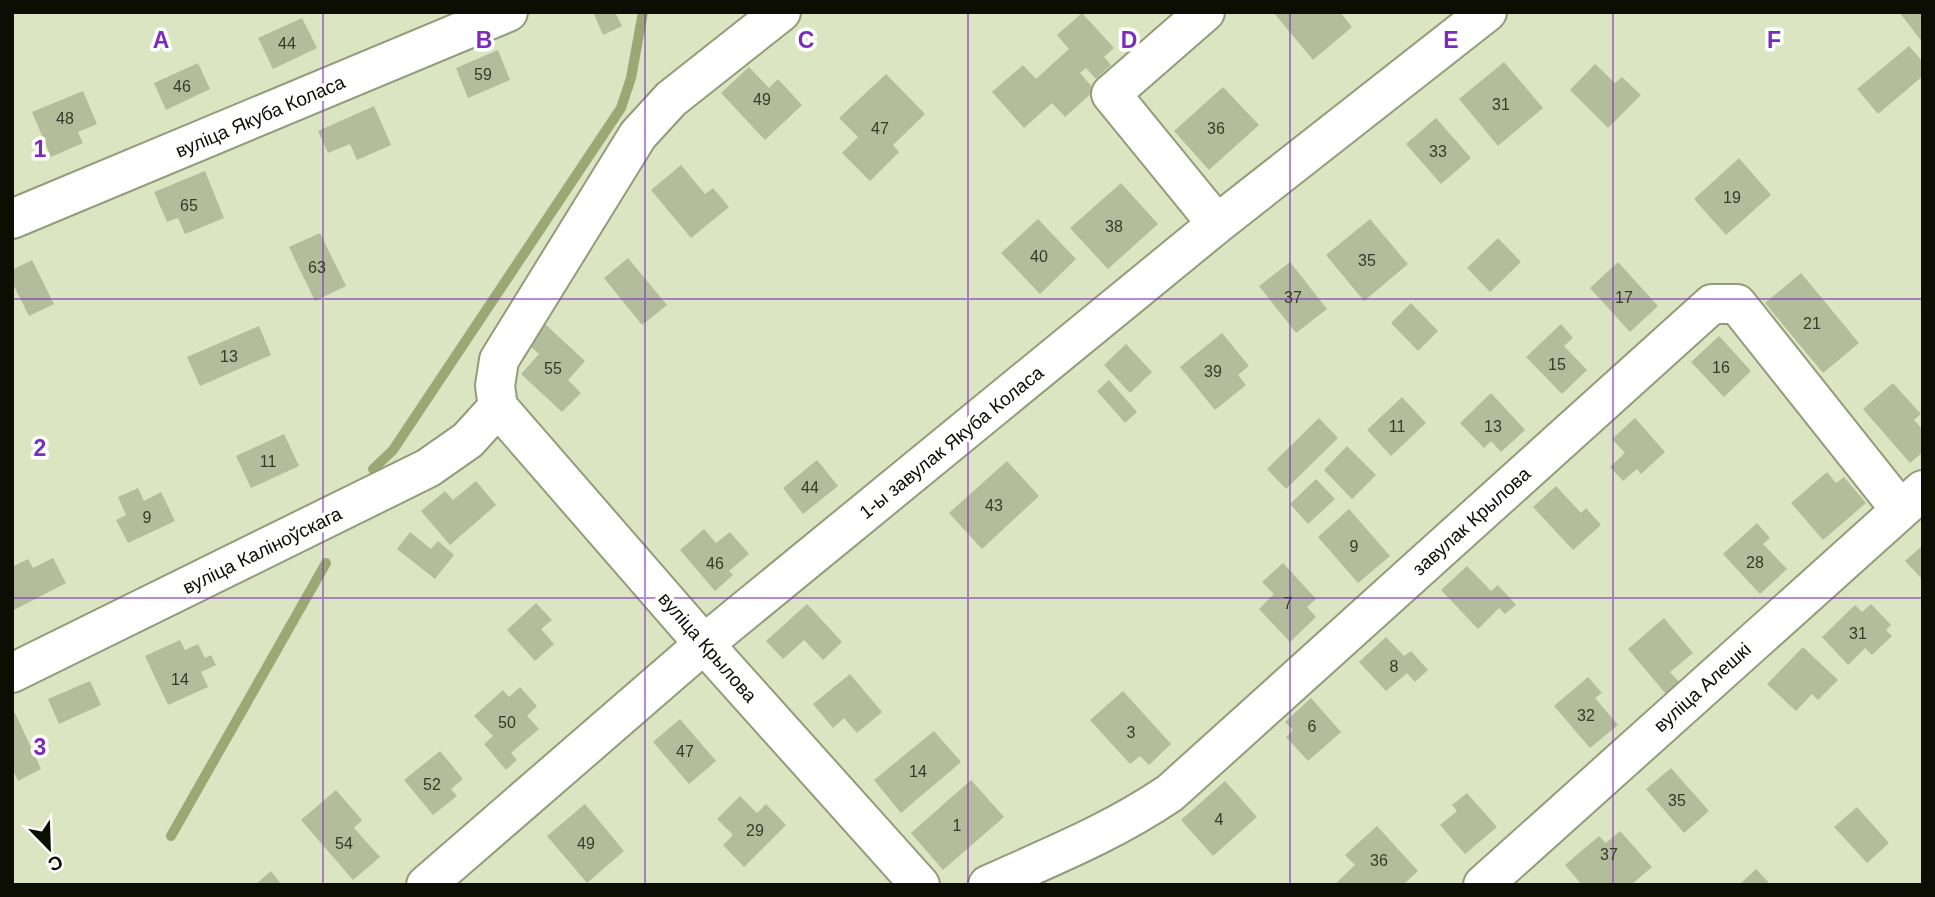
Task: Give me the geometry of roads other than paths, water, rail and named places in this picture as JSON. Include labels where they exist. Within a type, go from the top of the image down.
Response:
[{"type":"street","name":"вуліца Якуба Коласа","points":[[12,219],[508,12]]},
{"type":"street","points":[[498,407],[495,386],[499,360],[638,135],[671,99],[781,12]]},
{"type":"street","points":[[1205,12],[1111,94],[1217,224]]},
{"type":"street","name":"1-ы завулак Якуба Коласа","points":[[426,885],[704,644],[1217,224],[1487,12]]},
{"type":"street","name":"завулак Крылова","points":[[988,885],[1102,835],[1170,793],[1712,304],[1737,304],[1912,499]]},
{"type":"street","name":"вуліца Крылова","points":[[498,407],[704,644],[920,885]]},
{"type":"street","name":"вуліца Каліноўскага","points":[[12,673],[428,468],[468,440],[498,407]]},
{"type":"street","name":"вуліца Алешкі","points":[[1483,885],[1912,499]]},
{"type":"waterway","points":[[373,469],[393,450],[621,108],[631,78],[643,12]]},
{"type":"waterway","points":[[171,836],[326,563]]}]
